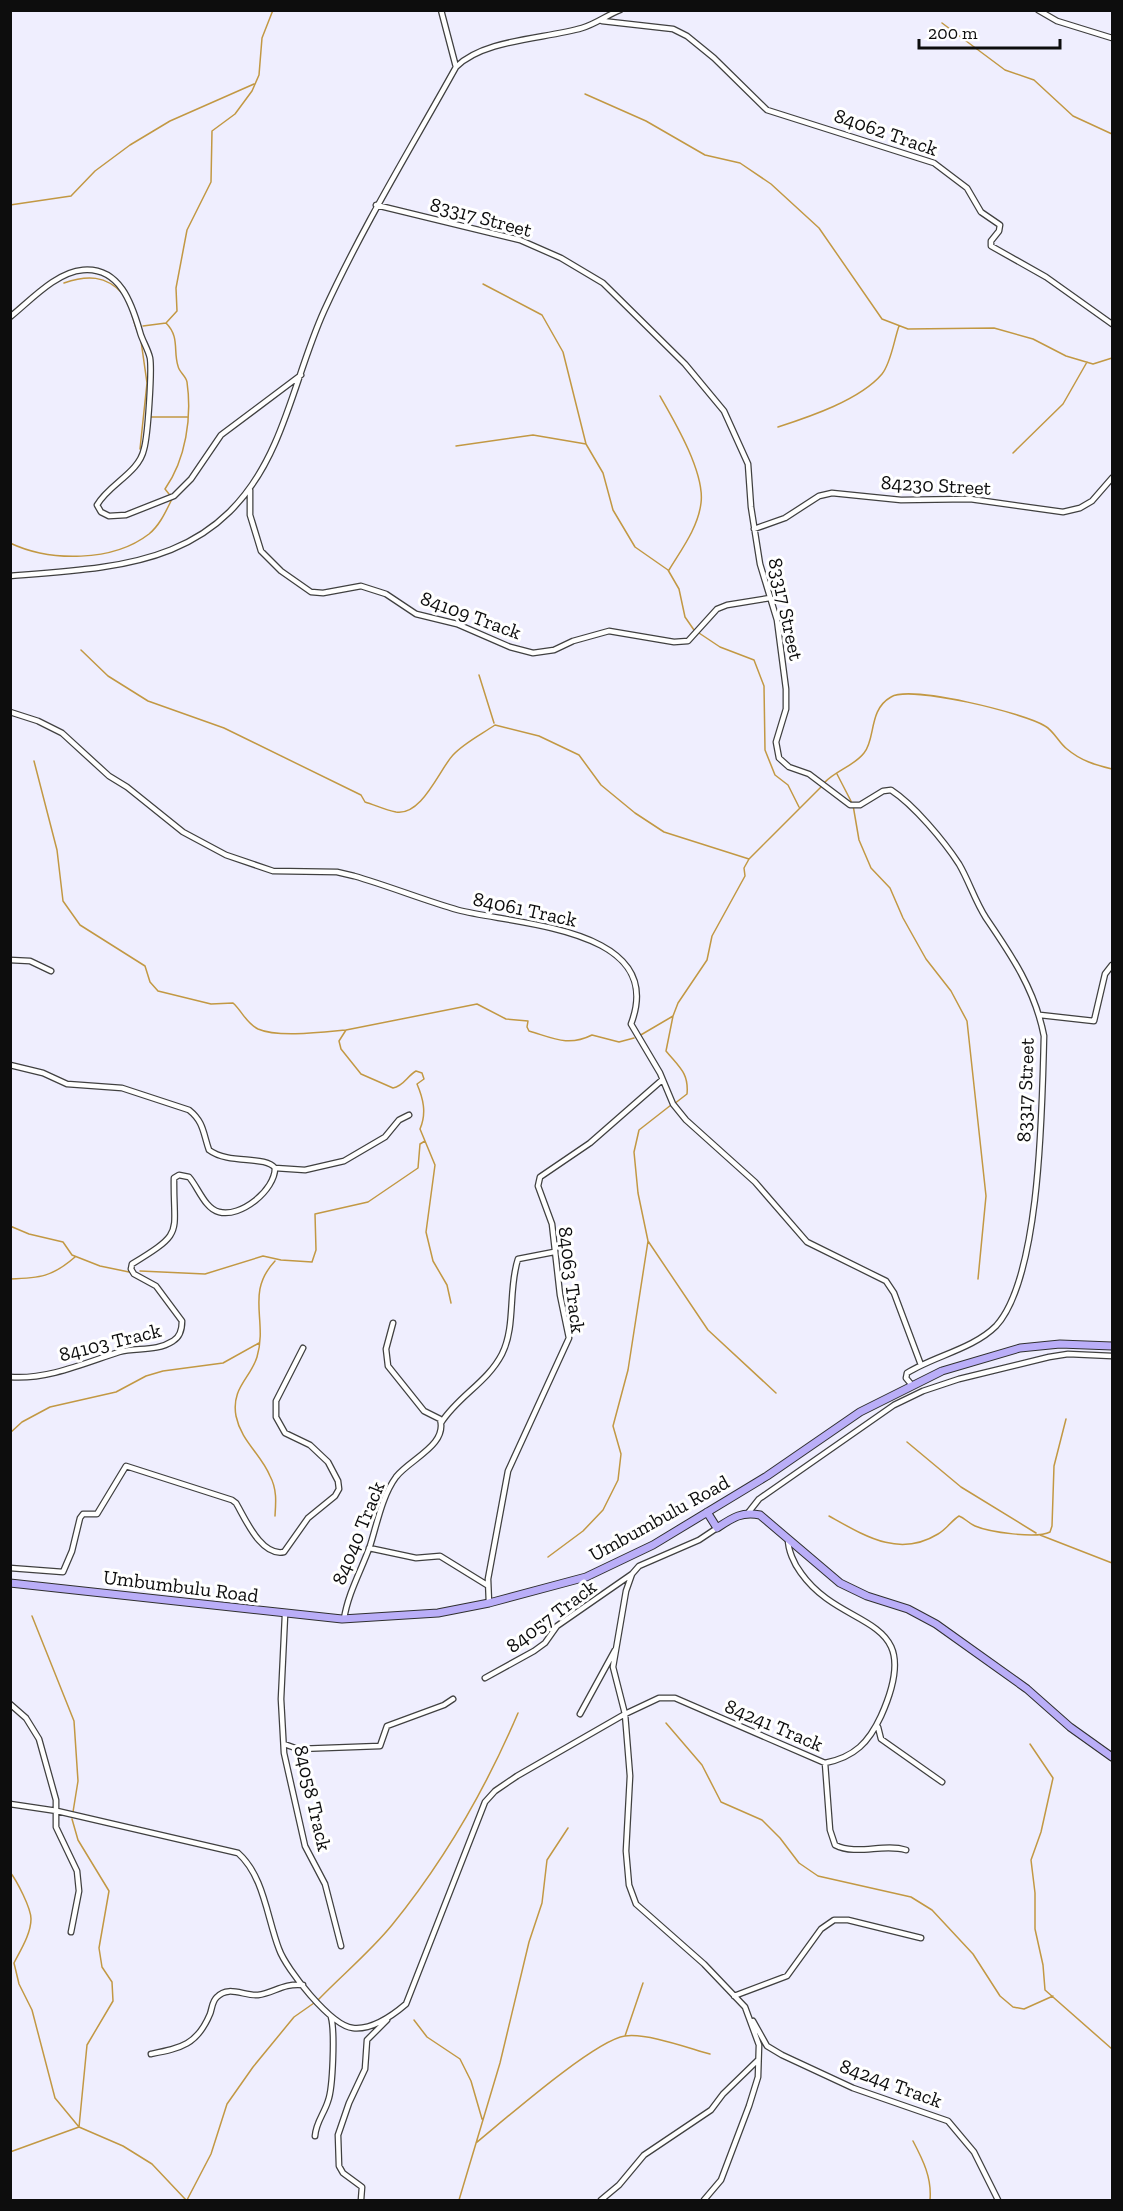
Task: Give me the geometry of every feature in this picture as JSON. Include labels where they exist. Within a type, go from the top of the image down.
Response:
[{"type":"main road","name":"Umbumbulu Road","points":[[10,1583],[285,1615],[344,1619],[438,1613],[489,1603],[586,1577],[653,1545],[767,1476],[860,1412],[915,1383],[979,1359],[1020,1348],[1069,1345],[1113,1346]]},
{"type":"main road","points":[[707,1512],[717,1528],[737,1515],[748,1513],[760,1515],[788,1536],[840,1583],[867,1596],[922,1615],[964,1642],[1026,1689],[1070,1727],[1113,1757]]},
{"type":"street","points":[[441,10],[456,67]]},
{"type":"street","points":[[10,576],[87,570],[144,561],[199,538],[226,515],[250,490],[275,444],[323,313],[376,205],[456,67],[463,60],[484,50],[602,21],[620,10]]},
{"type":"street","points":[[1038,10],[1057,21],[1113,38]]},
{"type":"street","name":"84062 Track","points":[[602,21],[673,29],[687,36],[714,58],[767,110],[934,163],[967,189],[981,212],[999,225],[999,231],[991,241],[992,246],[1046,277],[1113,324]]},
{"type":"street","name":"83317 Street","points":[[376,205],[520,240],[561,258],[603,283],[685,364],[724,411],[748,464],[754,529],[763,578],[779,632],[787,700],[776,748],[783,764],[809,774],[850,805],[860,805],[883,791],[891,790],[908,803],[958,863],[985,917],[1014,956],[1040,1015],[1044,1036],[1038,1146],[1029,1232],[1019,1282],[1005,1314],[994,1327],[961,1347],[921,1365]]},
{"type":"street","points":[[10,317],[67,274],[82,270],[110,277],[125,290],[150,357],[150,380],[144,450],[133,469],[103,495],[97,505],[101,512],[109,516],[126,515],[174,496],[191,479],[220,435],[301,374]]},
{"type":"street","name":"84230 Street","points":[[754,529],[785,518],[819,496],[832,493],[901,500],[970,499],[1063,512],[1080,508],[1092,501],[1113,478]]},
{"type":"street","name":"84109 Track","points":[[250,490],[250,515],[261,551],[281,571],[311,592],[323,593],[361,586],[386,594],[416,614],[457,624],[526,651],[554,650],[573,640],[609,631],[674,642],[688,641],[717,609],[727,604],[770,598]]},
{"type":"street","name":"84061 Track","points":[[10,712],[38,721],[62,733],[109,776],[127,787],[183,832],[226,855],[273,871],[337,872],[459,910],[520,923],[549,926],[599,945],[623,961],[637,991],[637,1003],[631,1024],[673,1104],[686,1120],[755,1182],[807,1242],[886,1281],[894,1293],[921,1365]]},
{"type":"street","points":[[10,960],[30,961],[51,971]]},
{"type":"street","points":[[1040,1015],[1094,1022],[1106,974],[1113,965]]},
{"type":"street","points":[[10,1065],[43,1073],[67,1084],[122,1088],[189,1110],[204,1127],[209,1150],[217,1156],[242,1161],[266,1161],[275,1168],[305,1170],[344,1161],[386,1137],[399,1120],[409,1115]]},
{"type":"street","name":"84063 Track","points":[[489,1603],[488,1585],[508,1471],[568,1338],[552,1224],[538,1186],[540,1177],[590,1143],[662,1080]]},
{"type":"street","name":"84103 Track","points":[[10,1377],[23,1378],[100,1360],[120,1352],[155,1348],[174,1341],[180,1334],[182,1321],[156,1286],[140,1278],[131,1269],[132,1264],[160,1247],[172,1235],[176,1212],[174,1178],[179,1175],[189,1177],[211,1208],[219,1212],[227,1212],[252,1203],[260,1197],[273,1182],[275,1168]]},
{"type":"street","name":"84040 Track","points":[[344,1619],[348,1597],[393,1482],[419,1455],[437,1443],[441,1423],[456,1403],[483,1382],[503,1351],[518,1259],[554,1251]]},
{"type":"street","points":[[393,1323],[386,1349],[387,1366],[424,1411],[440,1419],[441,1423]]},
{"type":"street","points":[[1068,1354],[1069,1345]]},
{"type":"street","points":[[10,1568],[63,1572],[69,1559],[80,1518],[83,1514],[97,1514],[126,1466],[232,1500],[260,1541],[278,1553],[286,1550],[308,1518],[335,1496],[339,1489],[338,1481],[328,1462],[310,1445],[285,1433],[276,1417],[276,1401],[299,1361],[303,1348]]},
{"type":"street","points":[[748,1513],[759,1499],[894,1405],[922,1391],[959,1379],[1068,1354],[1113,1356]]},
{"type":"street","points":[[921,1365],[907,1372],[906,1378],[922,1391]]},
{"type":"street","name":"84057 Track","points":[[486,1677],[534,1651],[545,1643],[557,1626],[632,1574],[639,1566],[699,1540],[717,1528]]},
{"type":"street","name":"84241 Track","points":[[362,2200],[362,2187],[343,2173],[339,2166],[338,2135],[349,2103],[365,2069],[368,2040],[406,2004],[485,1802],[495,1791],[625,1714],[659,1698],[675,1698],[825,1763],[845,1758],[861,1748],[878,1723],[892,1684],[895,1666],[895,1654],[891,1645],[881,1630],[827,1601],[809,1585],[797,1567],[788,1545],[788,1536]]},
{"type":"street","points":[[369,1548],[412,1557],[440,1556],[488,1585]]},
{"type":"street","points":[[580,1714],[617,1645],[626,1591],[632,1574]]},
{"type":"street","name":"84058 Track","points":[[285,1615],[281,1699],[284,1753],[305,1846],[325,1884],[341,1946]]},
{"type":"street","name":"84244 Track","points":[[617,1645],[613,1666],[625,1714],[630,1776],[627,1851],[629,1885],[636,1904],[704,1964],[734,1996],[767,2046],[854,2088],[948,2121],[974,2152],[998,2200]]},
{"type":"street","points":[[284,1744],[298,1749],[380,1746],[387,1726],[444,1705],[453,1699]]},
{"type":"street","points":[[10,1704],[26,1718],[39,1739],[50,1774],[57,1811],[56,1827],[73,1859],[79,1880],[71,1932]]},
{"type":"street","points":[[878,1723],[881,1739],[942,1782]]},
{"type":"street","points":[[825,1763],[830,1830],[835,1845],[846,1849],[897,1847],[906,1850]]},
{"type":"street","points":[[10,1804],[57,1811],[238,1853],[253,1871],[283,1957],[331,2017],[352,2028],[389,2018]]},
{"type":"street","points":[[734,1996],[787,1976],[821,1929],[834,1920],[848,1920],[921,1938]]},
{"type":"street","points":[[151,2054],[189,2045],[200,2032],[214,2000],[221,1994],[233,1991],[257,1995],[286,1985],[303,1984]]},
{"type":"street","points":[[315,2136],[330,2093],[334,2034],[331,2017]]},
{"type":"street","points":[[704,2200],[721,2180],[755,2090],[759,2045],[751,2019]]},
{"type":"street","points":[[601,2200],[619,2186],[644,2155],[711,2110],[723,2094],[758,2060]]},
{"type":"waterway","points":[[169,494],[165,489],[183,451],[189,409],[187,382],[179,368],[175,339],[166,323],[177,311],[176,288],[187,230],[211,182],[212,131],[235,114],[252,91],[259,75],[262,38],[273,10]]},
{"type":"waterway","points":[[942,23],[1005,70],[1034,80],[1073,116],[1112,134]]},
{"type":"waterway","points":[[10,205],[71,196],[95,171],[130,145],[170,121],[254,84]]},
{"type":"waterway","points":[[585,94],[646,121],[705,155],[740,163],[771,184],[819,228],[882,319],[908,329],[994,328],[1033,339],[1066,356],[1093,364],[1112,358]]},
{"type":"waterway","points":[[64,283],[96,278],[110,283],[123,294]]},
{"type":"waterway","points":[[483,284],[542,315],[563,352],[586,444],[603,473],[613,510],[635,547],[668,570],[679,589],[685,617],[694,630]]},
{"type":"waterway","points":[[131,312],[136,328]]},
{"type":"waterway","points":[[143,326],[166,323]]},
{"type":"waterway","points":[[778,427],[848,400],[872,383],[882,374],[888,364],[899,326]]},
{"type":"waterway","points":[[140,449],[147,383],[141,341]]},
{"type":"waterway","points":[[1013,453],[1063,404],[1087,362]]},
{"type":"waterway","points":[[660,396],[688,448],[701,491],[701,503],[696,521],[669,570]]},
{"type":"waterway","points":[[150,417],[187,417]]},
{"type":"waterway","points":[[456,446],[533,435],[586,444]]},
{"type":"waterway","points":[[10,543],[44,554],[62,556],[100,554],[118,550],[149,534],[162,518],[172,499]]},
{"type":"waterway","points":[[699,633],[720,647],[754,660],[764,686],[765,750],[775,775],[788,785],[799,807]]},
{"type":"waterway","points":[[81,650],[108,676],[148,701],[224,728],[361,795],[365,802],[388,810],[405,811],[414,807],[429,791],[453,755],[495,725],[539,736],[579,755],[601,785],[635,813],[664,832],[749,859]]},
{"type":"waterway","points":[[479,675],[494,723]]},
{"type":"waterway","points":[[824,783],[864,753],[868,747],[879,709],[891,697],[902,694],[943,697],[1015,714],[1048,728],[1064,746],[1078,757],[1112,769]]},
{"type":"waterway","points":[[34,761],[57,850],[63,901],[80,925],[145,966],[150,982],[158,991],[211,1004],[233,1003],[250,1024],[267,1032],[301,1034],[346,1030]]},
{"type":"waterway","points":[[837,774],[853,805],[859,840],[871,868],[890,888],[903,918],[926,959],[951,991],[967,1021],[986,1196],[978,1279]]},
{"type":"waterway","points":[[639,1036],[673,1016],[678,1003],[707,960],[712,936],[745,876],[744,868],[749,859],[821,787]]},
{"type":"waterway","points":[[140,1271],[205,1274],[263,1256],[312,1262],[316,1250],[315,1214],[368,1202],[418,1168],[420,1144],[425,1141],[420,1129],[423,1106],[417,1084],[424,1079],[422,1073],[416,1071],[393,1088],[361,1074],[341,1049],[339,1041],[346,1030],[477,1004],[506,1019],[528,1021],[529,1031],[553,1039],[568,1041],[592,1035],[619,1042],[634,1038]]},
{"type":"waterway","points":[[673,1016],[666,1051],[685,1075],[687,1087],[687,1094],[674,1104]]},
{"type":"waterway","points":[[548,1557],[583,1531],[603,1510],[618,1480],[621,1454],[613,1426],[628,1370],[648,1241],[638,1193],[634,1152],[639,1130],[671,1105]]},
{"type":"waterway","points":[[425,1141],[435,1165],[426,1232],[433,1261],[447,1285],[451,1303]]},
{"type":"waterway","points":[[10,1226],[29,1234],[63,1242],[72,1255],[100,1266],[129,1272]]},
{"type":"waterway","points":[[648,1241],[708,1330],[776,1393]]},
{"type":"waterway","points":[[10,1279],[45,1275],[59,1269],[75,1257]]},
{"type":"waterway","points":[[275,1261],[261,1284],[260,1344],[257,1357],[239,1391],[235,1406],[242,1433],[266,1468],[274,1486],[275,1516]]},
{"type":"waterway","points":[[10,1433],[22,1422],[50,1407],[116,1392],[146,1376],[163,1371],[223,1363],[259,1343]]},
{"type":"waterway","points":[[829,1516],[869,1537],[896,1544],[924,1541],[941,1532],[959,1516],[975,1526],[1001,1532],[1024,1535],[1050,1532],[1054,1466],[1066,1419]]},
{"type":"waterway","points":[[907,1442],[961,1487],[1036,1533]]},
{"type":"waterway","points":[[1040,1535],[1112,1563]]},
{"type":"waterway","points":[[32,1616],[74,1721],[78,1781],[73,1812]]},
{"type":"waterway","points":[[318,2000],[383,1935],[411,1901],[446,1850],[478,1796],[518,1713]]},
{"type":"waterway","points":[[666,1723],[702,1765],[721,1802],[762,1820],[780,1838],[799,1863],[818,1876],[911,1897],[932,1910],[973,1954],[1000,1996],[1013,2007],[1024,2009],[1053,1996]]},
{"type":"waterway","points":[[1030,1744],[1053,1778],[1041,1832],[1031,1860],[1035,1893],[1035,1929],[1043,1965],[1045,1990],[1112,2049]]},
{"type":"waterway","points":[[10,2152],[79,2127],[87,2045],[113,2001],[112,1982],[102,1967],[99,1948],[109,1891],[78,1840],[72,1819]]},
{"type":"waterway","points":[[459,2200],[500,2063],[529,1942],[542,1903],[547,1860],[568,1828]]},
{"type":"waterway","points":[[10,1872],[29,1908],[31,1919],[27,1936],[14,1963],[19,1984],[32,2010],[55,2098],[79,2127],[123,2146],[152,2164],[186,2200]]},
{"type":"waterway","points":[[625,2036],[643,1983]]},
{"type":"waterway","points":[[187,2200],[211,2154],[227,2104],[253,2067],[294,2017],[314,2003]]},
{"type":"waterway","points":[[414,2020],[427,2037],[460,2059],[471,2081],[482,2119]]},
{"type":"waterway","points":[[476,2143],[550,2082],[611,2041],[625,2036],[645,2037],[710,2054]]},
{"type":"waterway","points":[[913,2141],[928,2177],[930,2200]]}]
